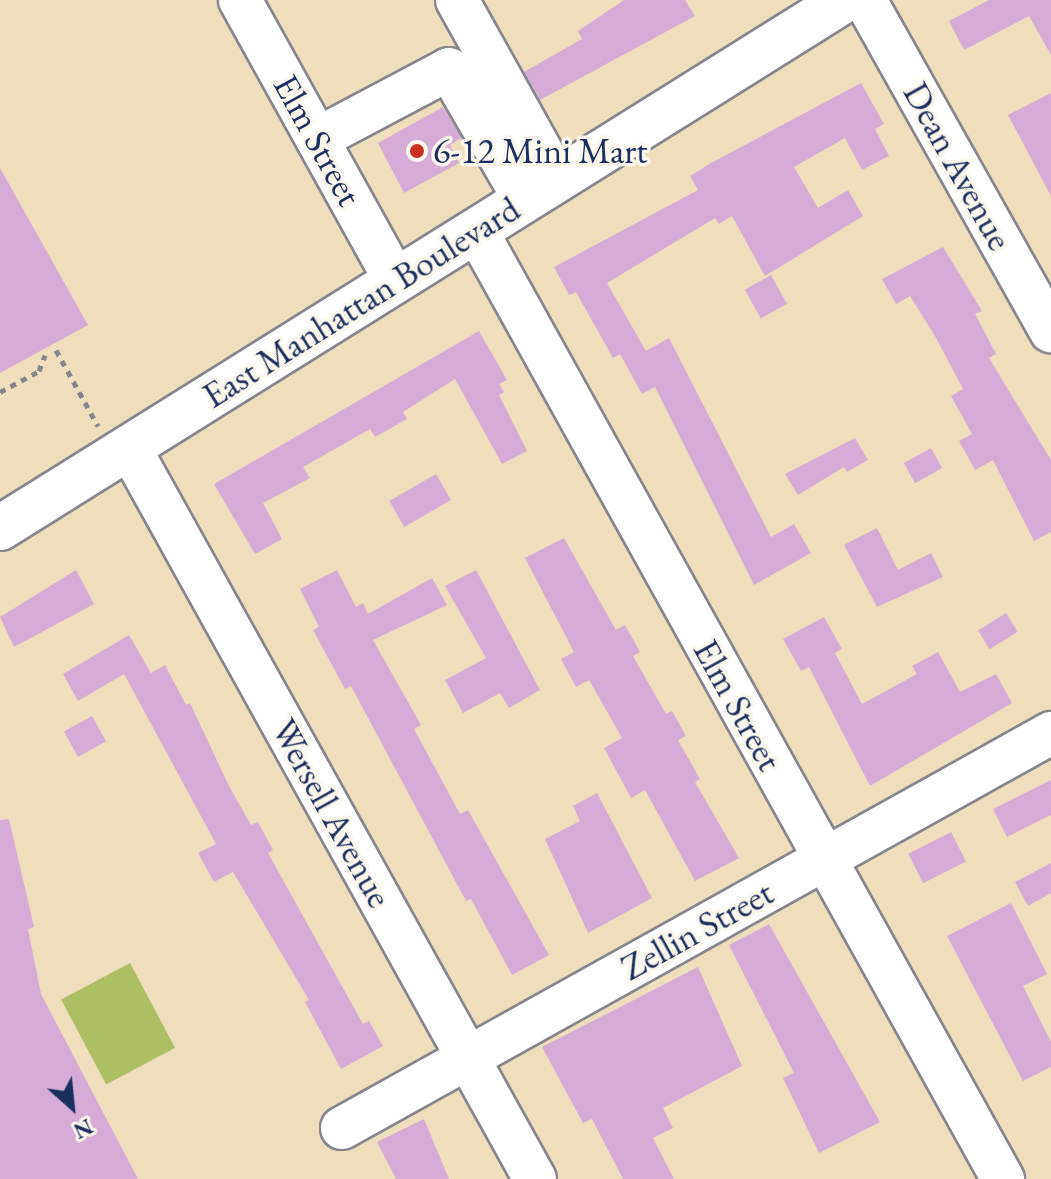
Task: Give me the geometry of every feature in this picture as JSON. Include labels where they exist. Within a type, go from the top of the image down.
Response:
[{"type":"main road","name":"East Manhattan Boulevard","points":[[0,528],[113,431],[395,280],[845,0]]},
{"type":"street","name":"Elm Street","points":[[240,0],[395,280]]},
{"type":"street","points":[[457,0],[541,190]]},
{"type":"street","name":"Dean Avenue","points":[[865,0],[1051,331]]},
{"type":"street","points":[[317,139],[449,69],[541,190]]},
{"type":"street","name":"Elm Street","points":[[476,230],[1003,1179]]},
{"type":"street","name":"Wersell Avenue","points":[[113,431],[535,1179]]},
{"type":"street","name":"Zellin Street","points":[[342,1128],[1051,733]]},
{"type":"path","points":[[56,350],[113,431],[86,435]]},
{"type":"path","points":[[0,392],[39,371],[45,355]]},
{"type":"green space","points":[[130,963],[175,1048],[106,1084],[61,1000]]},
{"type":"building","points":[[624,0],[685,0],[695,16],[540,100],[524,72],[582,39],[578,31]]},
{"type":"building","points":[[989,0],[1051,0],[1051,55],[1029,16],[964,50],[949,21]]},
{"type":"building","points":[[861,83],[884,124],[875,129],[889,156],[862,170],[845,138],[794,167],[818,208],[848,190],[863,216],[765,276],[732,216],[719,224],[715,218],[607,283],[646,351],[669,338],[771,537],[794,524],[811,553],[754,585],[655,387],[642,394],[620,354],[613,358],[576,292],[569,295],[554,267],[698,190],[690,176],[711,163]]},
{"type":"building","points":[[1051,93],[1051,196],[1008,115]]},
{"type":"building","name":"6-12 Mini Mart","points":[[443,107],[462,138],[450,145],[459,163],[404,193],[378,143]]},
{"type":"building","points":[[0,168],[88,325],[0,373]]},
{"type":"building","points":[[943,247],[982,311],[975,314],[996,354],[989,358],[1051,460],[1051,532],[1034,541],[993,460],[975,470],[959,441],[972,434],[951,396],[963,389],[935,336],[910,296],[896,304],[882,279]]},
{"type":"building","points":[[771,275],[787,304],[761,318],[745,290]]},
{"type":"building","points":[[479,331],[507,380],[499,384],[504,392],[499,395],[527,451],[502,464],[455,379],[403,412],[407,419],[375,437],[370,429],[303,467],[310,478],[263,503],[282,539],[255,554],[214,484]]},
{"type":"building","points":[[855,438],[868,460],[847,472],[844,467],[798,495],[785,474]]},
{"type":"building","points":[[931,448],[942,468],[915,483],[904,463]]},
{"type":"building","points":[[436,474],[451,500],[404,527],[389,501]]},
{"type":"building","points":[[877,528],[898,570],[931,553],[943,577],[877,607],[844,545]]},
{"type":"building","points":[[564,538],[616,630],[625,625],[640,652],[633,656],[666,714],[672,711],[686,736],[678,740],[700,779],[695,782],[739,858],[695,881],[645,790],[631,798],[604,748],[622,738],[589,680],[576,687],[561,659],[574,652],[525,558]]},
{"type":"building","points":[[76,570],[94,604],[14,647],[0,617]]},
{"type":"building","points":[[337,570],[356,607],[363,603],[368,614],[432,578],[447,605],[373,640],[421,725],[414,729],[460,814],[468,810],[549,955],[512,975],[471,899],[466,901],[351,686],[345,689],[313,630],[319,627],[300,589]]},
{"type":"building","points":[[476,570],[540,690],[509,708],[500,693],[463,713],[445,680],[486,658],[445,586]]},
{"type":"building","points":[[1006,613],[1018,632],[990,649],[978,630]]},
{"type":"building","points":[[824,617],[842,649],[835,653],[862,704],[917,674],[912,666],[938,652],[960,692],[996,674],[1012,703],[870,786],[809,667],[801,671],[783,639]]},
{"type":"building","points":[[129,635],[151,673],[165,665],[186,705],[190,703],[229,786],[251,825],[258,822],[273,850],[268,853],[363,1024],[369,1021],[383,1046],[341,1069],[305,1002],[309,1000],[233,872],[214,882],[198,853],[216,844],[124,674],[78,701],[63,674]]},
{"type":"building","points":[[92,716],[106,741],[78,757],[64,732]]},
{"type":"building","points":[[1051,780],[1051,815],[1007,837],[993,809]]},
{"type":"building","points":[[597,793],[652,898],[588,933],[545,839],[580,821],[573,806]]},
{"type":"building","points":[[9,819],[34,927],[28,929],[41,994],[138,1179],[0,1179],[0,820]]},
{"type":"building","points":[[951,832],[966,861],[923,883],[908,854]]},
{"type":"building","points":[[1051,863],[1051,893],[1028,906],[1015,882]]},
{"type":"building","points":[[1011,903],[1047,974],[1023,986],[1051,1042],[1051,1067],[1023,1081],[947,936]]},
{"type":"building","points":[[769,924],[880,1122],[819,1153],[783,1078],[794,1073],[729,945]]},
{"type":"building","points":[[698,967],[742,1066],[663,1108],[673,1128],[653,1138],[674,1179],[623,1179],[592,1119],[583,1123],[542,1047]]},
{"type":"building","points":[[424,1119],[449,1179],[396,1179],[377,1142]]},
{"type":"place","name":"6-12 Mini Mart","points":[[417,151]]}]
